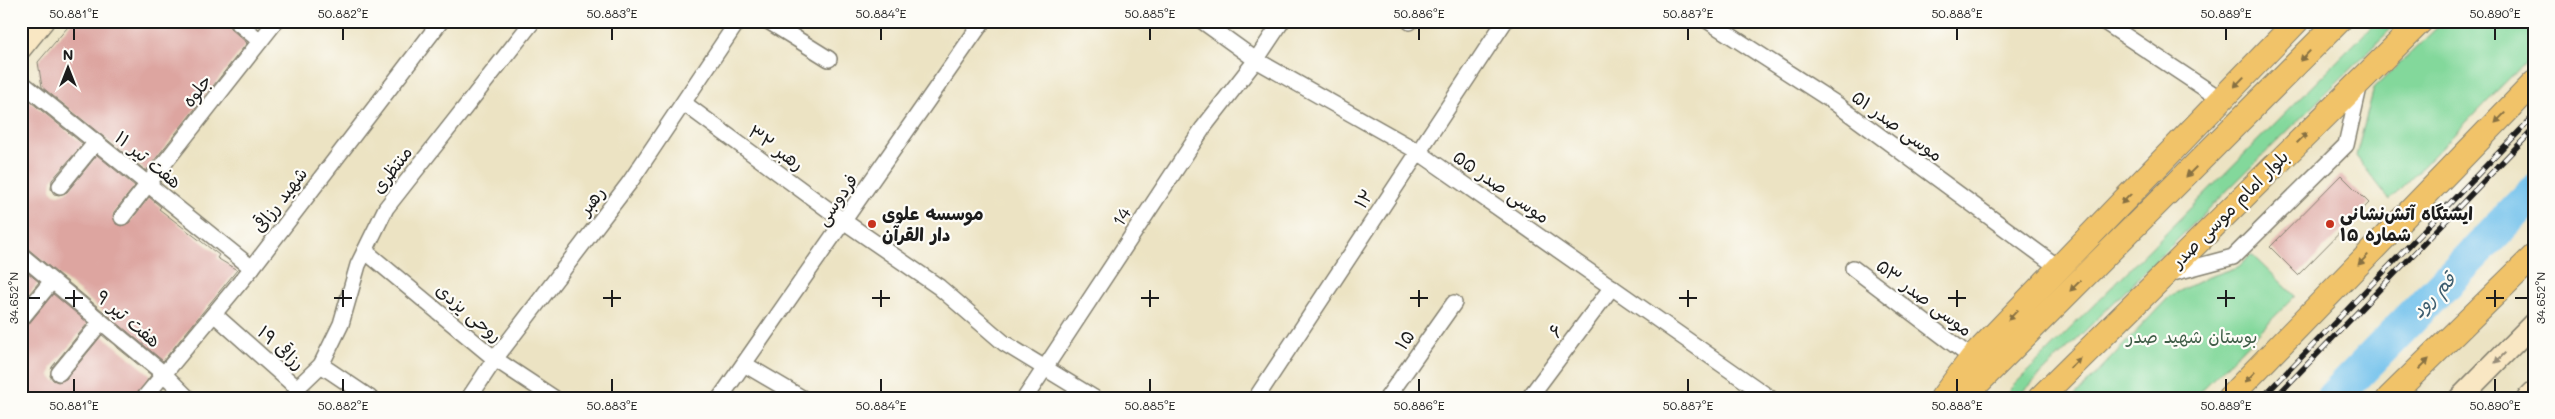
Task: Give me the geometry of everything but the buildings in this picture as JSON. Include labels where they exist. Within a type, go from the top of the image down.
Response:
[{"type":"main road","points":[[21,48],[43,21]]},
{"type":"main road","points":[[1942,398],[1972,358],[2297,21]]},
{"type":"main road","points":[[1963,398],[2339,21]]},
{"type":"main road","name":"بلوار امام موسی صدر","points":[[2040,398],[2421,21]]},
{"type":"main road","points":[[2229,398],[2534,83]]},
{"type":"main road","points":[[2389,398],[2534,256]]},
{"type":"main road","points":[[2460,398],[2534,323]]},
{"type":"main road","points":[[2528,398],[2534,392]]},
{"type":"street","points":[[236,21],[260,41]]},
{"type":"street","name":"جلوه","points":[[122,217],[276,21]]},
{"type":"street","name":"شهید رزاقی","points":[[144,398],[252,268],[441,21]]},
{"type":"street","name":"منتظری","points":[[321,365],[341,324],[358,265],[386,208],[534,21]]},
{"type":"street","name":"رهبر","points":[[469,398],[495,359],[630,182],[685,104],[738,21]]},
{"type":"street","points":[[768,21],[829,59]]},
{"type":"street","name":"فردوسی","points":[[720,398],[845,222],[983,21]]},
{"type":"street","name":"موسی صدر ۵۵","points":[[1202,21],[1256,60],[1417,151],[1770,398]]},
{"type":"street","name":"14","points":[[1025,398],[1203,128],[1256,60],[1282,21]]},
{"type":"street","name":"۱۲","points":[[1256,398],[1417,151],[1505,21]]},
{"type":"street","name":"موسی صدر ۵۱","points":[[1708,21],[1835,103],[2059,268]]},
{"type":"street","points":[[2103,21],[2222,100]]},
{"type":"street","points":[[2163,275],[2233,257],[2346,145],[2361,79]]},
{"type":"street","name":"هفت تیر ۱۱","points":[[21,82],[252,268]]},
{"type":"street","name":"رهبر ۳۲","points":[[685,104],[845,222],[939,286],[1004,343],[1094,398]]},
{"type":"street","points":[[60,186],[96,142]]},
{"type":"street","name":"روحی یزدی","points":[[365,251],[495,359],[554,398]]},
{"type":"street","name":"هفت تیر ۹","points":[[21,255],[164,374],[188,398]]},
{"type":"street","name":"موسی صدر ۵۳","points":[[1853,268],[1972,358]]},
{"type":"street","points":[[21,319],[52,281]]},
{"type":"street","name":"۶","points":[[1529,398],[1612,287]]},
{"type":"street","name":"۱۵","points":[[1387,398],[1454,303]]},
{"type":"street","name":"رزاقی ۱۹","points":[[215,314],[297,388],[321,365]]},
{"type":"street","points":[[59,373],[101,322]]},
{"type":"street","points":[[744,364],[802,398]]},
{"type":"street","points":[[321,365],[370,398]]},
{"type":"green space","points":[[2377,21],[2399,21],[2017,398],[2001,398]]},
{"type":"green space","points":[[2444,21],[2534,21],[2534,53],[2390,200],[2356,156],[2374,88]]},
{"type":"green space","name":"بوستان شهید صدر","points":[[2252,254],[2295,296],[2194,398],[2073,398],[2170,296],[2206,278],[2238,267]]},
{"type":"waterway","name":"قم رود","points":[[2333,398],[2534,192]]},
{"type":"railway","points":[[2262,398],[2534,116]]},
{"type":"railway","points":[[2275,398],[2534,129]]},
{"type":"place","name":"موسسه علوی دار القرآن","points":[[872,224]]},
{"type":"place","name":"ایستگاه آتش‌نشانی شماره ۱۵","points":[[2330,224]]}]
